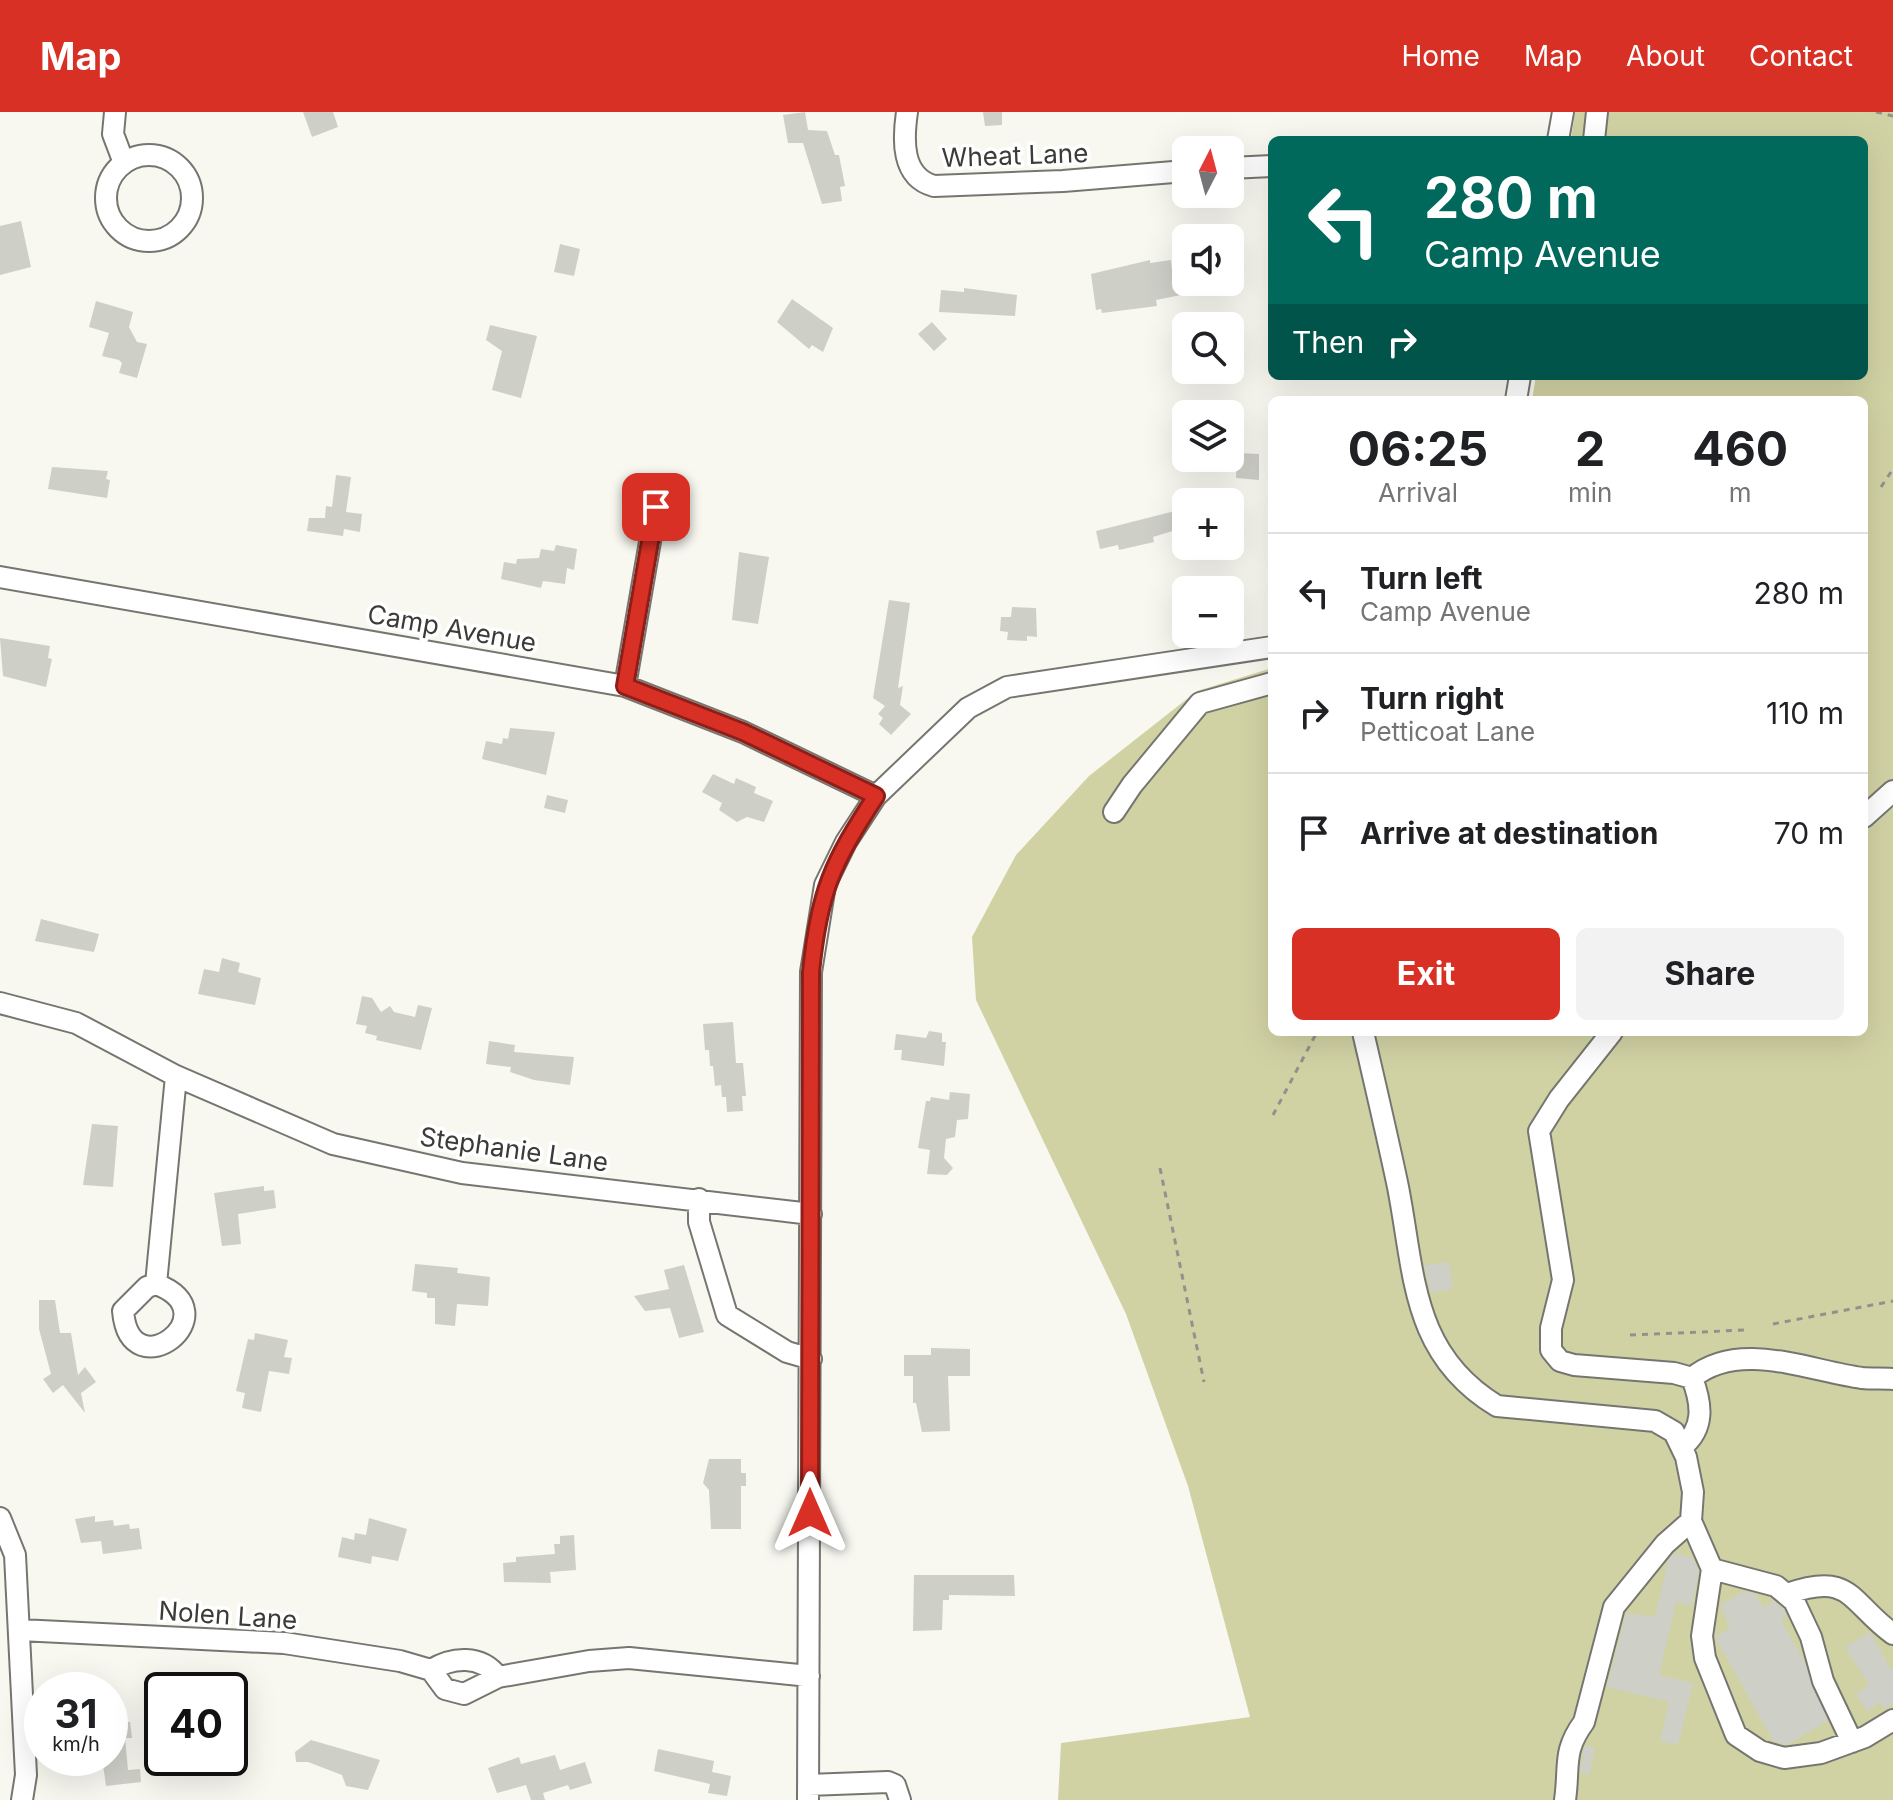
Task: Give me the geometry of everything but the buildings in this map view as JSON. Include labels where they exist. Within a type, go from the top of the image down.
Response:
[{"type":"street","points":[[115,112],[113,134],[124,163]]},
{"type":"street","name":"Wheat Lane","points":[[907,112],[906,142],[910,170],[924,183],[934,186],[1063,181],[1172,172]]},
{"type":"street","points":[[1559,136],[1563,112]]},
{"type":"street","points":[[1594,136],[1597,112]]},
{"type":"street","points":[[135,157],[162,157],[183,172],[192,196],[186,221],[177,231],[153,241],[140,241],[117,228],[109,216],[107,187],[124,163],[135,157]]},
{"type":"street","points":[[1244,167],[1268,166]]},
{"type":"street","points":[[625,686],[656,507]]},
{"type":"street","name":"Camp Avenue","points":[[0,577],[625,686],[743,732],[876,796]]},
{"type":"street","points":[[900,1800],[895,1785],[888,1782],[808,1792],[811,972],[816,924],[825,885],[846,842],[876,796],[968,708],[1007,687],[1268,648]]},
{"type":"street","points":[[1114,812],[1132,785],[1200,703],[1268,684]]},
{"type":"street","points":[[1868,813],[1893,791]]},
{"type":"street","name":"Stephanie Lane","points":[[0,1003],[76,1023],[176,1076],[333,1144],[462,1173],[811,1214]]},
{"type":"street","points":[[1364,1036],[1400,1200],[1411,1282],[1423,1317],[1448,1362],[1475,1393],[1497,1406],[1655,1421],[1674,1432],[1682,1447],[1693,1492],[1691,1521],[1712,1569],[1702,1636],[1705,1658],[1736,1735],[1760,1751],[1784,1758],[1821,1753],[1852,1742],[1893,1720]]},
{"type":"street","points":[[1609,1036],[1559,1099],[1539,1131],[1563,1280],[1551,1328],[1551,1350],[1560,1361],[1692,1378],[1717,1363],[1804,1364],[1858,1377],[1893,1379]]},
{"type":"street","points":[[156,1284],[176,1076]]},
{"type":"street","points":[[699,1199],[699,1222],[727,1315],[787,1352],[811,1359]]},
{"type":"street","points":[[1682,1447],[1697,1431],[1700,1410],[1692,1378]]},
{"type":"street","points":[[0,1518],[15,1555],[26,1775],[22,1800]]},
{"type":"street","points":[[1565,1800],[1565,1762],[1573,1737],[1584,1722],[1614,1607],[1665,1544],[1691,1521]]},
{"type":"street","points":[[1712,1569],[1758,1579],[1787,1594],[1811,1637],[1823,1681],[1852,1742]]},
{"type":"street","points":[[1787,1594],[1824,1584],[1838,1587],[1859,1599],[1893,1634]]},
{"type":"street","name":"Nolen Lane","points":[[20,1630],[284,1643],[400,1661],[431,1670],[445,1689],[464,1694],[498,1677],[589,1661],[629,1658],[809,1676]]},
{"type":"street","points":[[431,1670],[448,1661],[467,1659],[498,1677]]},
{"type":"path","points":[[1876,112],[1893,116]]},
{"type":"path","points":[[1881,487],[1893,469]]},
{"type":"path","points":[[1273,1115],[1315,1036]]},
{"type":"path","points":[[1160,1168],[1204,1382]]},
{"type":"path","points":[[1773,1324],[1893,1301]]},
{"type":"path","points":[[1630,1335],[1746,1330]]},
{"type":"green space","points":[[1575,112],[1893,112],[1893,1800],[1058,1800],[1061,1743],[1250,1717],[1188,1486],[1126,1314],[976,1000],[972,937],[1016,855],[1089,776],[1197,691],[1268,669],[1268,1036],[1868,1036],[1868,396],[1533,396],[1535,380],[1868,380],[1868,136],[1572,136]]},
{"type":"route","points":[[656,507],[625,686],[743,732],[876,796],[846,842],[825,885],[816,924],[811,972],[810,1513]]}]
